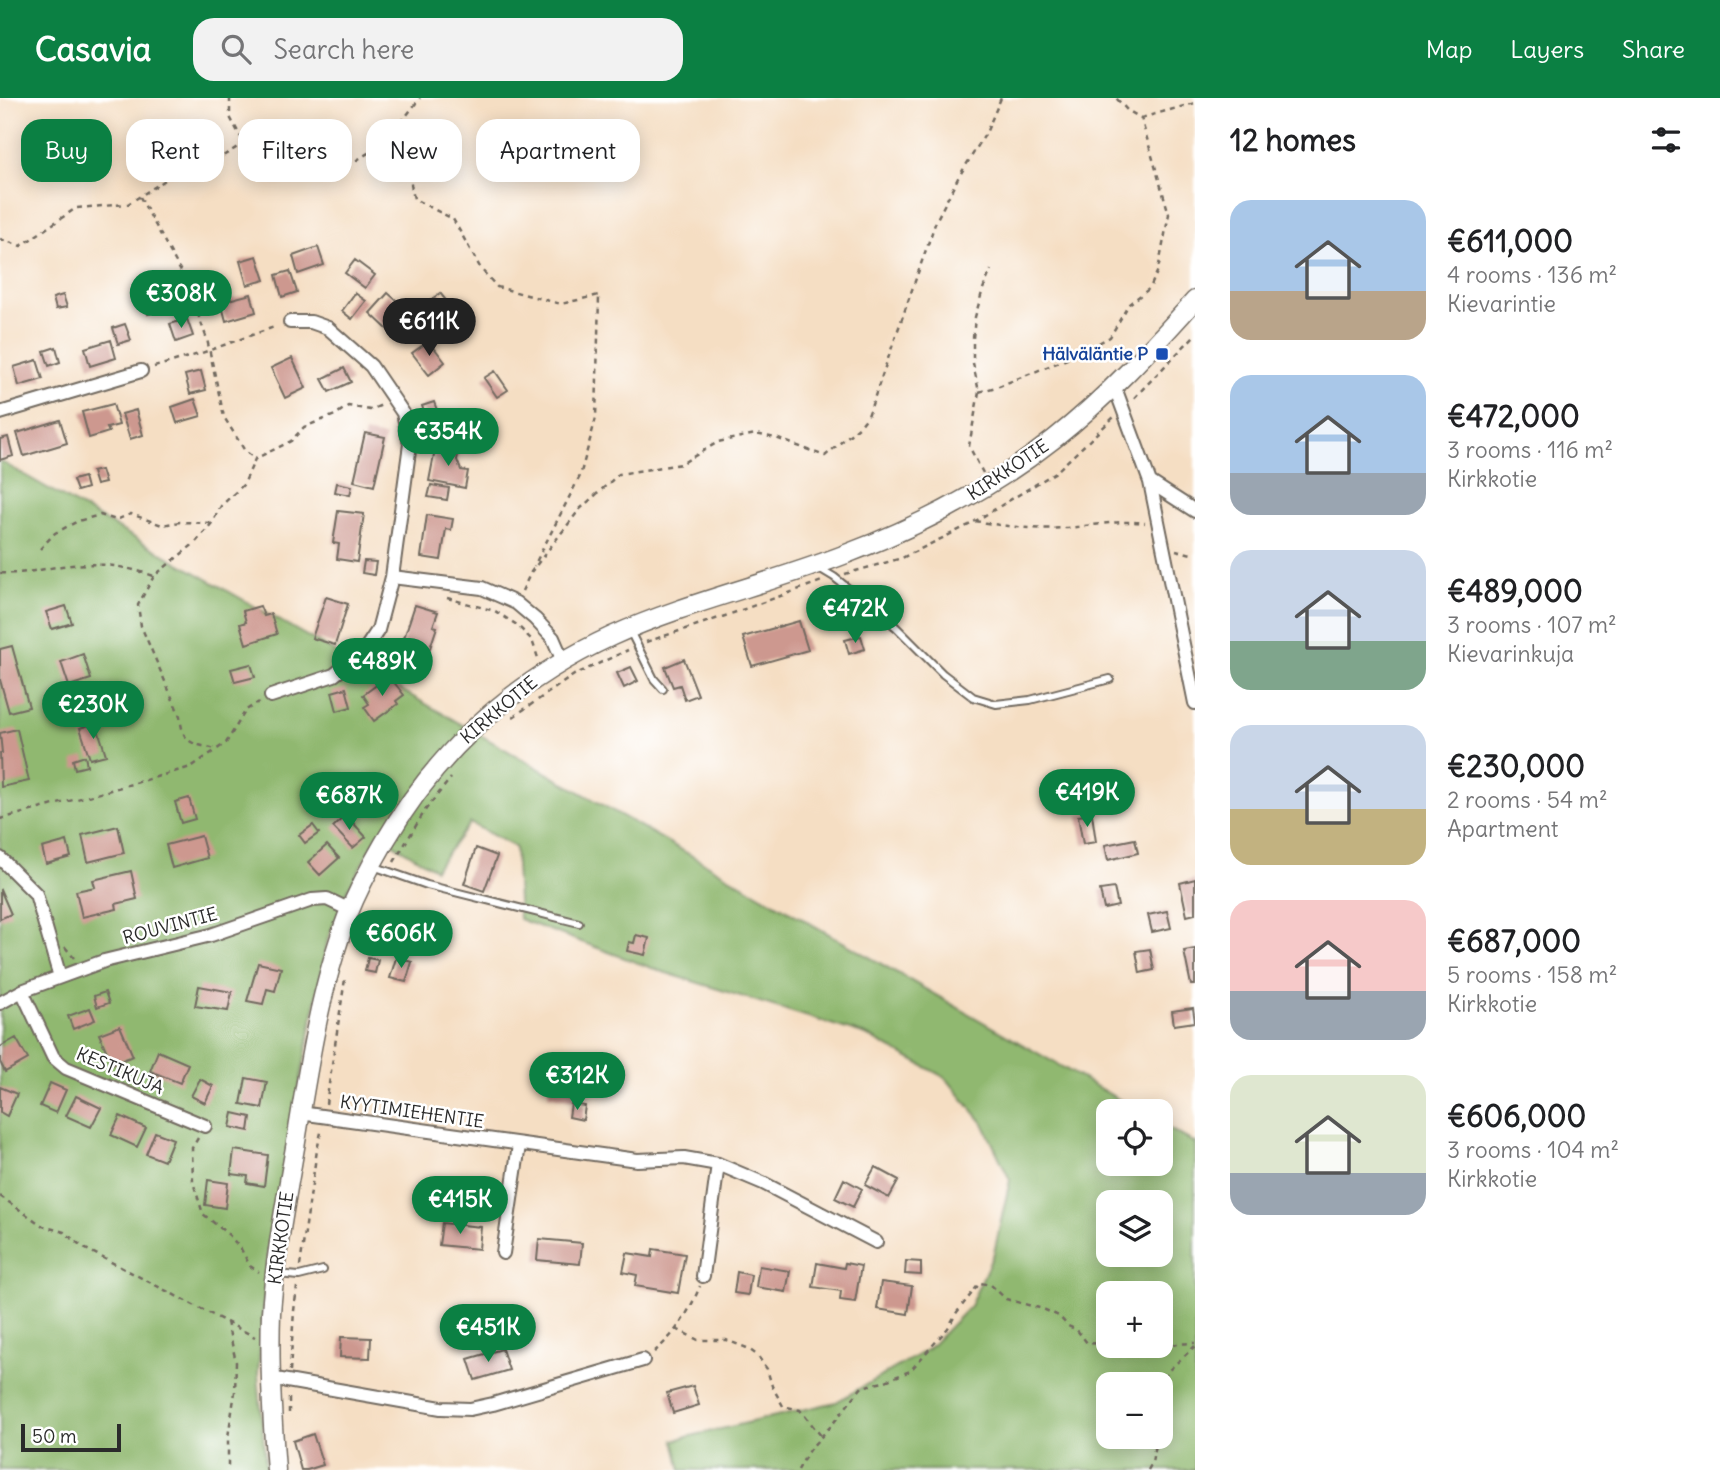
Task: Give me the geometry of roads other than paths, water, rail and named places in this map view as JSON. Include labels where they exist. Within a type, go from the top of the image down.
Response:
[{"type":"street","name":"KIRKKOTIE","points":[[276,1470],[270,1378],[275,1274],[300,1113],[318,1020],[330,970],[348,915],[379,869],[395,824],[430,774],[487,715],[563,661],[612,636],[634,637],[677,611],[815,566],[888,537],[929,519],[989,485],[1055,438],[1114,385],[1195,300]]},
{"type":"street","points":[[271,695],[334,675],[364,651],[378,630],[392,577],[410,444],[403,413],[371,366],[328,328],[310,322],[290,322]]},
{"type":"street","points":[[0,413],[141,371]]},
{"type":"street","points":[[1114,385],[1150,482],[1195,703]]},
{"type":"street","points":[[1150,482],[1195,511]]},
{"type":"street","points":[[392,577],[482,588],[516,603],[553,638],[563,661]]},
{"type":"street","points":[[0,858],[36,894],[60,977]]},
{"type":"street","name":"ROUVINTIE","points":[[0,1003],[22,991],[104,961],[211,935],[312,900],[327,899],[348,915]]},
{"type":"street","name":"KESTIKUJA","points":[[22,991],[53,1057],[66,1068],[205,1126]]},
{"type":"street","name":"KYYTIMIEHENTIE","points":[[300,1113],[637,1160],[684,1158],[718,1164],[762,1183],[877,1242]]},
{"type":"street","points":[[503,1253],[519,1145]]},
{"type":"street","points":[[703,1276],[718,1164]]},
{"type":"street","points":[[270,1378],[442,1408],[470,1409],[643,1360]]},
{"type":"lane","points":[[815,566],[834,577],[896,627],[943,674],[973,697],[996,704],[1030,700],[1110,679]]},
{"type":"lane","points":[[634,637],[654,679],[663,689]]},
{"type":"lane","points":[[379,869],[426,885],[579,923]]},
{"type":"lane","points":[[348,915],[409,944]]},
{"type":"lane","points":[[275,1274],[299,1276],[323,1270]]},
{"type":"place","name":"Hälväläntie P","points":[[1162,354]]}]
